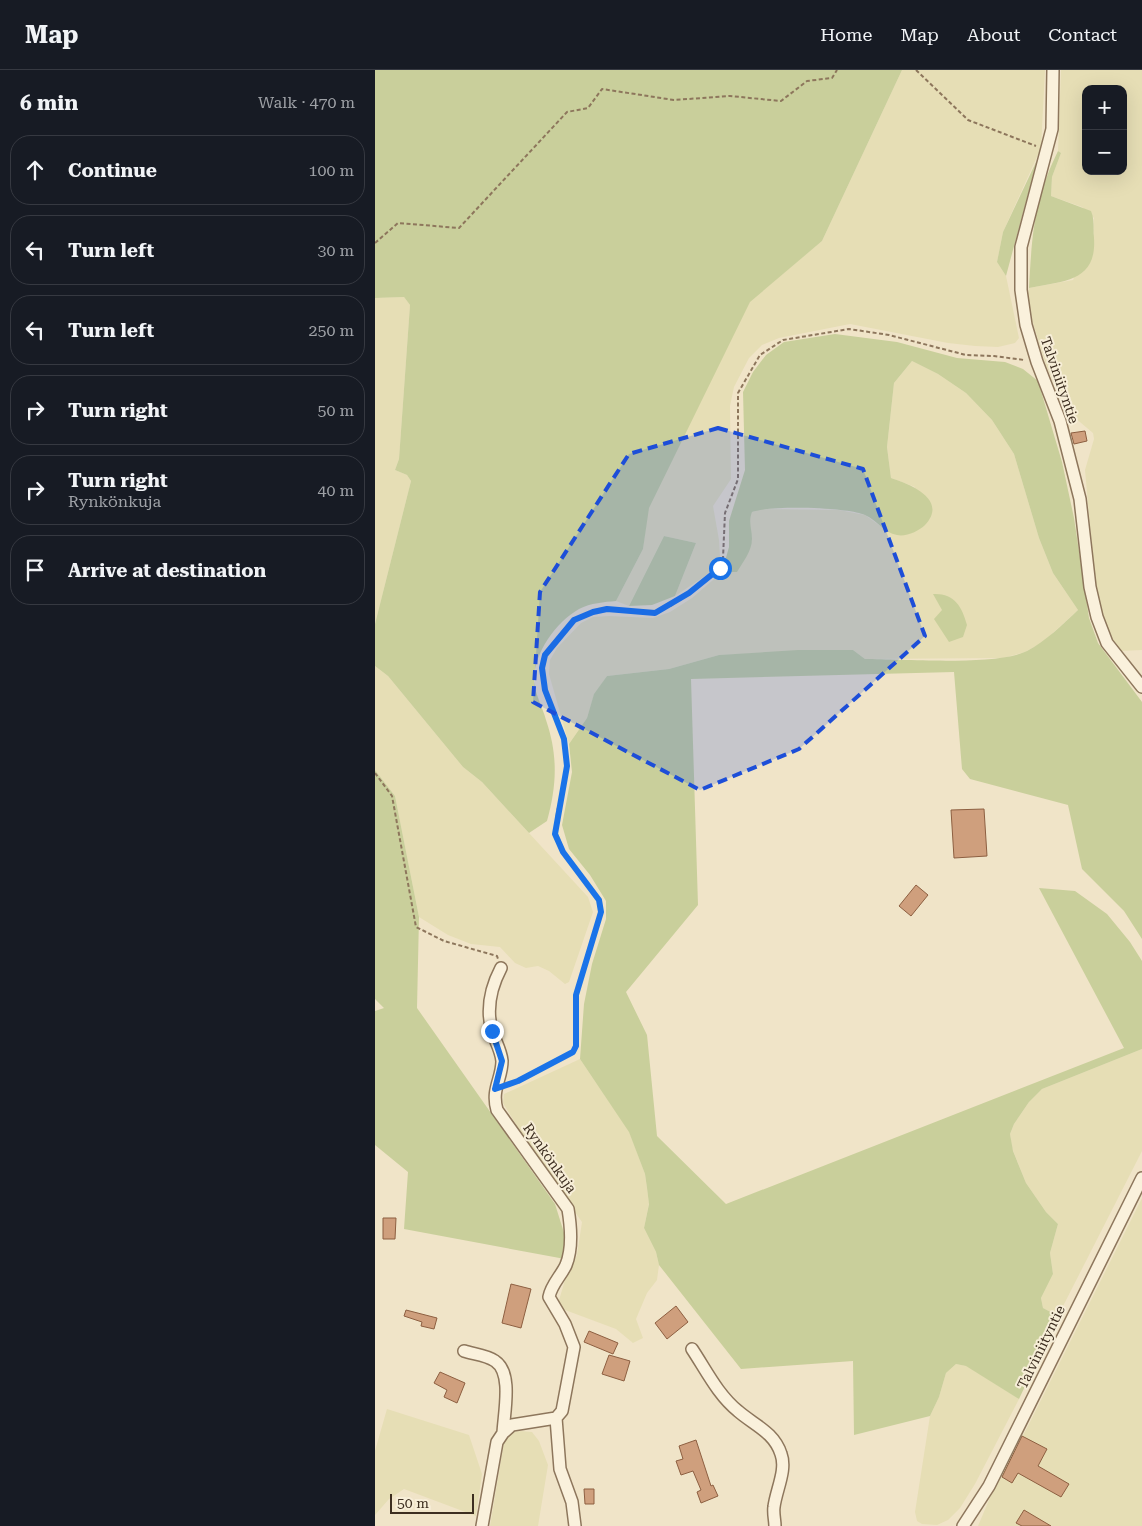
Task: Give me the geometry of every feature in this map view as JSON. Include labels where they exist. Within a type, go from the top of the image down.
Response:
[{"type":"street","name":"Talviniityntie","points":[[1053,70],[1052,129],[1021,248],[1022,299],[1025,325],[1060,421],[1081,498],[1090,587],[1097,617],[1107,643],[1140,679]]},
{"type":"street","points":[[495,1094],[502,1061],[492,1031],[490,998],[491,986],[501,968]]},
{"type":"street","name":"Rynkönkuja","points":[[495,1094],[497,1110],[568,1209],[571,1226],[568,1256],[549,1297],[565,1324],[573,1347],[564,1403],[562,1411],[556,1418]]},
{"type":"street","name":"Talviniityntie","points":[[963,1526],[989,1486],[1142,1178]]},
{"type":"street","points":[[692,1349],[720,1393],[738,1412],[757,1423],[772,1437],[782,1455],[781,1477],[774,1507],[775,1526]]},
{"type":"street","points":[[464,1351],[494,1360],[504,1369],[506,1384],[503,1433]]},
{"type":"street","points":[[482,1526],[497,1442],[503,1433],[512,1425],[556,1418],[560,1469],[572,1502],[575,1526]]},
{"type":"path","points":[[375,243],[398,223],[459,228],[567,112],[588,108],[602,89],[674,100],[730,96],[781,101],[807,81],[832,78],[837,70]]},
{"type":"path","points":[[915,70],[968,120],[1041,148]]},
{"type":"path","points":[[495,1094],[573,1052],[576,1046],[576,995],[601,912],[599,900],[563,852],[555,834],[567,766],[564,739],[545,690],[542,668],[545,655],[574,620],[593,612],[607,609],[655,613],[678,601],[720,568],[723,558],[725,513],[738,479],[738,393],[760,355],[783,340],[849,329],[889,335],[966,355],[994,356],[1037,362]]},
{"type":"path","points":[[375,773],[392,796],[416,927],[444,941],[497,956],[501,968]]},
{"type":"highlighted area","points":[[718,428],[863,469],[925,636],[799,749],[700,790],[533,702],[540,592],[629,454]]},
{"type":"shaded area","points":[[902,70],[1045,70],[1041,148],[1003,232],[997,262],[1006,276],[1019,338],[1015,343],[998,347],[975,346],[948,343],[850,324],[779,338],[762,345],[749,358],[734,387],[730,406],[731,479],[713,506],[720,557],[708,574],[675,596],[696,543],[664,536],[629,606],[616,601],[643,549],[648,508],[750,301],[822,241]]},
{"type":"shaded area","points":[[1061,70],[1142,70],[1142,650],[1120,651],[1110,638],[1101,612],[1096,592],[1085,470],[1094,439],[1093,433],[1068,412],[1046,365],[1032,320],[1028,294],[1029,288],[1073,280],[1094,234],[1094,218],[1082,207],[1051,196],[1052,177],[1061,153],[1058,151]]},
{"type":"shaded area","points":[[404,297],[410,305],[399,459],[395,470],[407,475],[411,481],[375,624],[375,298]]},
{"type":"shaded area","points":[[912,361],[938,374],[966,393],[992,420],[1014,454],[1039,538],[1053,573],[1078,610],[1043,642],[1025,652],[1003,658],[865,659],[853,650],[719,655],[669,669],[607,676],[594,695],[587,718],[569,744],[549,674],[550,660],[557,648],[581,623],[593,617],[653,618],[670,612],[692,598],[713,580],[724,565],[728,571],[752,541],[749,519],[752,512],[760,509],[839,510],[865,515],[883,528],[915,487],[891,478],[887,447],[894,383]]},
{"type":"shaded area","points":[[375,666],[388,676],[463,767],[482,782],[588,897],[593,912],[569,982],[565,984],[549,971],[538,966],[526,968],[515,963],[500,947],[471,944],[448,935],[419,917],[395,796],[375,770]]},
{"type":"shaded area","points":[[1142,1049],[1142,1151],[1058,1316],[1043,1308],[1041,1298],[1053,1274],[1050,1253],[1058,1224],[1046,1212],[1026,1183],[1012,1148],[1010,1134],[1014,1124],[1029,1102],[1042,1089]]},
{"type":"shaded area","points":[[580,1059],[629,1131],[645,1174],[649,1203],[644,1228],[656,1252],[659,1265],[657,1280],[647,1293],[636,1319],[643,1338],[633,1343],[616,1329],[557,1307],[565,1280],[577,1255],[582,1222],[535,1156],[503,1103],[504,1094]]},
{"type":"shaded area","points":[[1142,1198],[1142,1526],[978,1526],[994,1488],[1028,1426]]},
{"type":"shaded area","points":[[956,1364],[967,1366],[1019,1399],[975,1484],[960,1508],[948,1520],[937,1525],[922,1524],[917,1521],[915,1512],[930,1416],[939,1397],[946,1373]]},
{"type":"shaded area","points":[[387,1409],[469,1435],[482,1474],[476,1516],[404,1489],[389,1499],[375,1515],[375,1451]]},
{"type":"shaded area","points":[[511,1432],[532,1432],[539,1441],[548,1465],[538,1526],[490,1526],[504,1442]]},
{"type":"green space","points":[[375,70],[902,70],[822,241],[750,302],[649,508],[643,549],[616,601],[602,602],[579,609],[562,622],[542,649],[535,670],[534,685],[553,745],[555,770],[553,795],[547,821],[529,833],[482,782],[463,767],[388,676],[375,666],[375,624],[411,481],[407,475],[395,470],[399,459],[410,305],[404,297],[375,298]]},
{"type":"green space","points":[[1058,151],[1061,153],[1052,177],[1051,196],[1091,211],[1094,238],[1093,252],[1090,263],[1084,271],[1075,277],[1065,281],[1029,288],[1031,251],[1039,202]]},
{"type":"green space","points":[[1037,160],[1006,276],[997,262],[1003,232]]},
{"type":"green space","points":[[835,334],[897,342],[957,358],[1005,362],[1023,369],[1038,381],[1062,462],[1074,518],[1089,618],[1098,643],[1142,702],[1142,939],[1124,911],[1082,869],[1068,805],[970,779],[962,769],[954,672],[691,679],[698,905],[626,992],[647,1035],[657,1136],[726,1204],[1124,1048],[1039,888],[1075,891],[1107,914],[1130,942],[1142,961],[1142,1049],[1042,1089],[1029,1102],[1014,1124],[1010,1134],[1013,1151],[1026,1183],[1046,1212],[1058,1224],[1050,1253],[1053,1274],[1041,1298],[1043,1308],[1058,1316],[1019,1399],[966,1366],[956,1364],[946,1373],[939,1397],[930,1416],[854,1435],[853,1361],[741,1369],[659,1265],[656,1252],[644,1228],[649,1204],[645,1174],[629,1132],[580,1059],[584,1004],[592,964],[606,919],[606,901],[590,875],[569,849],[562,825],[572,772],[569,744],[587,718],[594,694],[607,676],[669,669],[719,655],[798,650],[853,650],[865,659],[949,661],[994,659],[1013,656],[1034,647],[1078,610],[1053,573],[1039,538],[1014,454],[992,420],[966,393],[938,374],[912,361],[894,383],[887,447],[891,478],[916,489],[930,500],[931,516],[925,525],[912,533],[901,535],[888,532],[869,517],[856,512],[826,509],[775,508],[752,512],[750,522],[752,543],[749,552],[737,572],[728,572],[724,565],[729,547],[729,521],[745,470],[743,392],[753,372],[766,355],[784,342]]},
{"type":"green space","points":[[664,536],[696,543],[675,596],[652,605],[629,606]]},
{"type":"green space","points":[[933,594],[952,598],[960,607],[967,625],[963,637],[949,642],[934,619],[942,610]]},
{"type":"green space","points":[[375,770],[395,796],[419,917],[417,1008],[555,1204],[565,1236],[565,1259],[404,1229],[408,1172],[375,1145],[375,1011],[384,1008],[375,999]]},
{"type":"building","points":[[1085,431],[1087,441],[1074,444],[1071,433]]},
{"type":"building","points":[[984,809],[987,856],[954,858],[951,810]]},
{"type":"building","points":[[916,885],[928,895],[911,916],[899,906]]},
{"type":"building","points":[[383,1218],[396,1218],[395,1239],[383,1239]]},
{"type":"building","points":[[511,1284],[531,1289],[521,1328],[502,1323]]},
{"type":"building","points":[[676,1306],[688,1322],[667,1339],[655,1323]]},
{"type":"building","points":[[406,1310],[437,1318],[434,1329],[421,1326],[422,1322],[404,1316]]},
{"type":"building","points":[[589,1331],[618,1343],[613,1354],[584,1342]]},
{"type":"building","points":[[609,1355],[630,1361],[624,1381],[602,1374]]},
{"type":"building","points":[[440,1372],[465,1383],[457,1403],[444,1397],[447,1390],[434,1383]]},
{"type":"building","points":[[1022,1436],[1047,1449],[1038,1466],[1069,1484],[1061,1497],[1018,1473],[1012,1483],[1002,1477]]},
{"type":"building","points":[[696,1440],[711,1486],[713,1485],[718,1496],[701,1503],[697,1492],[701,1490],[693,1471],[681,1475],[676,1461],[683,1459],[679,1446]]},
{"type":"building","points":[[584,1489],[594,1489],[594,1504],[585,1504]]},
{"type":"building","points":[[1024,1510],[1051,1526],[1022,1526],[1016,1523]]},
{"type":"route","points":[[492,1031],[502,1061],[495,1089],[518,1081],[573,1052],[576,1046],[576,995],[601,912],[599,900],[563,852],[555,834],[557,812],[567,766],[564,739],[545,690],[542,668],[545,655],[574,620],[593,612],[607,609],[655,613],[672,605],[711,577],[720,568]]}]
